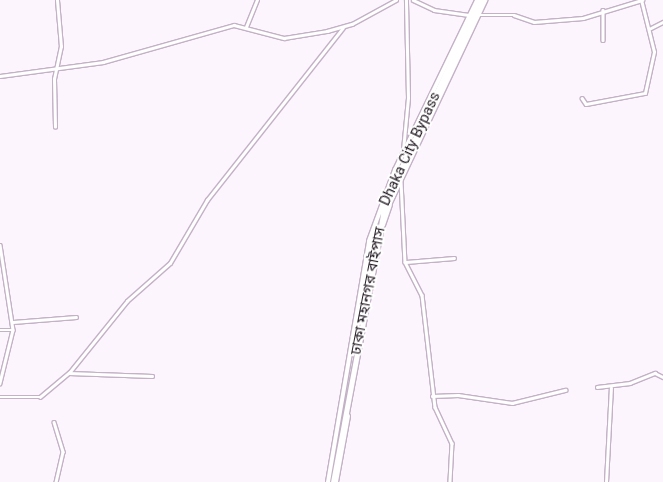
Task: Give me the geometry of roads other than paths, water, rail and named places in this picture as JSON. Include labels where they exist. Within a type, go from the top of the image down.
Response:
[{"type":"highway","name":"Dhaka City Bypass","points":[[332,482],[379,216],[478,0]]},
{"type":"highway","name":"ঢাকা মহানগর বাইপাস","points":[[332,482],[383,215],[485,0]]},
{"type":"main road","points":[[332,482],[369,241],[403,154],[469,15],[478,0]]},
{"type":"main road","points":[[332,482],[378,242],[400,181],[485,0]]},
{"type":"street","points":[[55,127],[57,68],[61,47],[57,0]]},
{"type":"street","points":[[246,27],[257,0]]},
{"type":"street","points":[[0,76],[103,62],[234,25],[284,38],[343,28],[396,0]]},
{"type":"street","points":[[403,154],[408,98],[406,0]]},
{"type":"street","points":[[413,0],[434,10],[469,15]]},
{"type":"street","points":[[479,15],[514,15],[534,22],[583,18],[603,10],[641,0],[649,29],[654,61],[645,93],[586,104],[582,98]]},
{"type":"street","points":[[603,10],[604,40]]},
{"type":"street","points":[[649,29],[663,22]]},
{"type":"street","points":[[0,397],[40,397],[69,373],[122,306],[170,263],[207,200],[343,28]]},
{"type":"street","points":[[400,181],[405,262],[422,295],[431,347],[432,396],[452,443],[450,482]]},
{"type":"street","points":[[0,245],[13,322],[13,330],[0,383]]},
{"type":"street","points":[[405,262],[454,258]]},
{"type":"street","points":[[13,322],[76,317]]},
{"type":"street","points":[[0,330],[13,330]]},
{"type":"street","points":[[69,373],[152,376]]},
{"type":"street","points":[[597,387],[611,388],[655,373],[663,377]]},
{"type":"street","points":[[606,482],[611,388]]},
{"type":"street","points":[[432,396],[458,395],[512,403],[565,390]]},
{"type":"street","points":[[54,422],[62,452],[56,482]]}]
